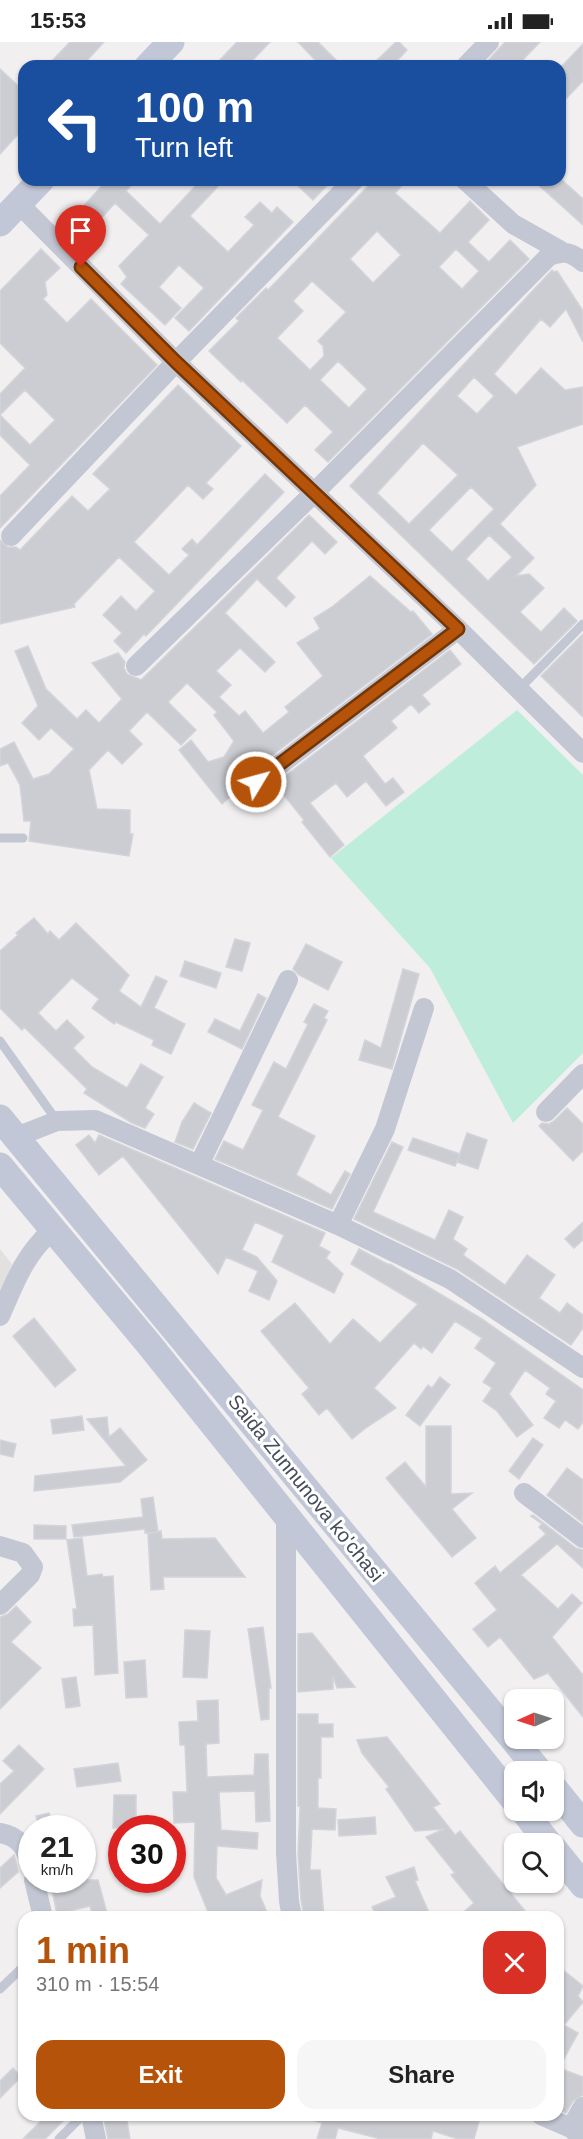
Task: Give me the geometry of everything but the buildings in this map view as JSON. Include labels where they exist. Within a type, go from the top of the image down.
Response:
[{"type":"main road","points":[[154,60],[171,42]]},
{"type":"main road","points":[[0,223],[36,186]]},
{"type":"main road","name":"Saida Zunnunova ko'chasi","points":[[8,1127],[531,1761]]},
{"type":"main road","name":"Saida Zunnunova ko'chasi","points":[[0,1166],[148,1343],[504,1788]]},
{"type":"main road","points":[[148,1343],[172,1324]]},
{"type":"main road","points":[[564,1800],[583,1824]]},
{"type":"main road","points":[[531,1821],[541,1833]]},
{"type":"main road","points":[[564,1861],[583,1885]]},
{"type":"street","points":[[471,60],[489,42]]},
{"type":"street","points":[[11,536],[176,362],[348,186]]},
{"type":"street","points":[[472,186],[513,224],[561,251],[574,254],[583,262]]},
{"type":"street","points":[[19,204],[176,362],[458,629],[583,753]]},
{"type":"street","points":[[136,666],[314,493],[549,256],[561,251]]},
{"type":"street","points":[[256,782],[458,629]]},
{"type":"street","points":[[199,1165],[288,980]]},
{"type":"street","points":[[338,1225],[385,1129],[424,1008]]},
{"type":"street","points":[[546,1112],[583,1074]]},
{"type":"street","points":[[8,1127],[57,1121],[95,1120],[338,1225],[450,1279],[583,1368]]},
{"type":"street","points":[[0,1316],[23,1263],[53,1229]]},
{"type":"street","points":[[524,1492],[583,1539]]},
{"type":"street","points":[[286,1518],[286,1853],[291,1911]]},
{"type":"street","points":[[0,1546],[23,1553],[33,1567],[30,1575],[0,1605]]},
{"type":"street","points":[[0,1833],[11,1835],[18,1841]]},
{"type":"street","points":[[37,1893],[42,1911]]},
{"type":"street","points":[[553,2121],[577,2133],[583,2107]]},
{"type":"street","points":[[92,2121],[96,2139]]},
{"type":"lane","points":[[519,689],[583,624]]},
{"type":"lane","points":[[0,838],[22,838]]},
{"type":"lane","points":[[0,1041],[57,1121]]},
{"type":"lane","points":[[0,1989],[18,1972]]},
{"type":"lane","points":[[59,2139],[77,2121]]},
{"type":"shaded area","points":[[0,1249],[12,1264],[0,1295]]},
{"type":"green space","points":[[517,710],[583,775],[583,1053],[513,1123],[430,968],[331,858]]},
{"type":"route","points":[[81,267],[176,362],[458,629],[256,782]]}]
